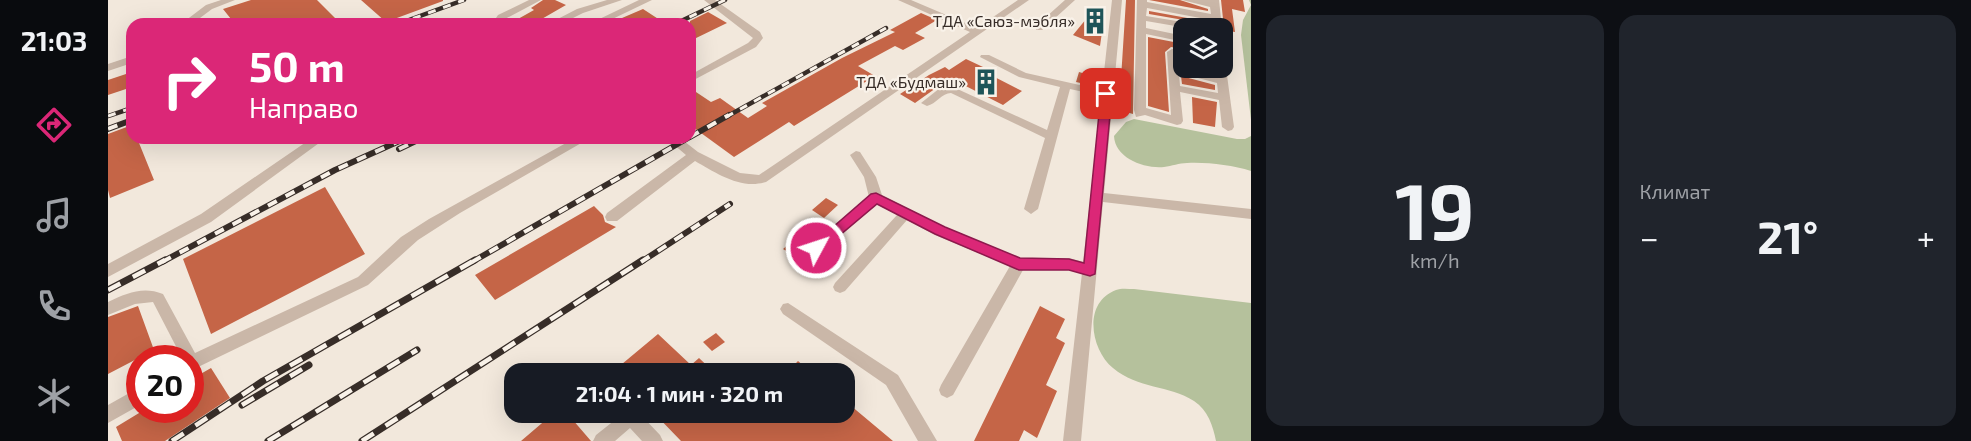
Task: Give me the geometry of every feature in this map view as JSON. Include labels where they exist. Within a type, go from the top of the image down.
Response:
[{"type":"street","points":[[194,18],[209,7],[230,0]]},
{"type":"street","points":[[500,18],[536,0]]},
{"type":"street","points":[[579,0],[586,9]]},
{"type":"street","points":[[566,18],[586,9],[617,0]]},
{"type":"street","points":[[607,18],[647,0]]},
{"type":"street","points":[[696,76],[752,45],[758,38],[757,34],[709,0]]},
{"type":"street","points":[[903,0],[978,32]]},
{"type":"street","points":[[680,144],[694,155],[745,180],[762,179],[1024,0]]},
{"type":"street","points":[[1039,28],[1070,0]]},
{"type":"street","points":[[1072,441],[1117,0]]},
{"type":"street","points":[[1187,0],[1214,3],[1216,18]]},
{"type":"street","points":[[1174,78],[1177,121],[1140,112],[1142,2],[1199,18]]},
{"type":"street","points":[[1143,18],[1173,23]]},
{"type":"street","points":[[1143,30],[1173,37]]},
{"type":"street","points":[[985,57],[1023,75],[1106,94]]},
{"type":"street","points":[[108,68],[126,61]]},
{"type":"street","points":[[1211,78],[1223,81]]},
{"type":"street","points":[[1223,78],[1228,127]]},
{"type":"street","points":[[1031,209],[1066,85]]},
{"type":"street","points":[[1175,88],[1225,98]]},
{"type":"street","points":[[927,103],[944,90],[952,90],[1052,137]]},
{"type":"street","points":[[108,271],[206,218],[311,144]]},
{"type":"street","points":[[204,356],[363,281],[374,274],[403,243],[436,220],[573,144]]},
{"type":"street","points":[[612,217],[694,155]]},
{"type":"street","points":[[856,155],[870,177],[876,198],[906,213],[978,248],[1019,264],[1069,264],[1090,270]]},
{"type":"street","points":[[1098,197],[1251,214]]},
{"type":"street","points":[[816,248],[876,198]]},
{"type":"street","points":[[840,287],[906,213]]},
{"type":"street","points":[[947,390],[1019,264]]},
{"type":"street","points":[[108,309],[151,294],[158,298],[182,345]]},
{"type":"street","points":[[788,309],[892,380],[928,441]]},
{"type":"street","points":[[108,415],[126,404]]},
{"type":"street","points":[[602,441],[627,420],[634,420],[654,441]]},
{"type":"green space","points":[[1251,5],[1251,120],[1241,35],[1243,20]]},
{"type":"green space","points":[[1134,119],[1237,139],[1251,136],[1251,171],[1203,163],[1184,163],[1164,167],[1140,164],[1119,150],[1114,136],[1126,122]]},
{"type":"green space","points":[[1134,289],[1251,303],[1251,441],[1216,441],[1209,419],[1194,401],[1174,392],[1133,380],[1113,368],[1105,360],[1095,339],[1094,316],[1098,305],[1105,296],[1116,290]]},
{"type":"building","points":[[251,0],[317,0],[335,18],[230,18],[223,9]]},
{"type":"building","points":[[361,0],[443,0],[397,18],[381,18]]},
{"type":"building","points":[[543,0],[555,0],[566,5],[543,18],[520,18],[534,10],[531,8]]},
{"type":"building","points":[[1126,0],[1135,0],[1133,114],[1119,110]]},
{"type":"building","points":[[1149,0],[1180,0],[1208,9],[1208,11]]},
{"type":"building","points":[[1221,0],[1243,0],[1245,12],[1232,9],[1235,32],[1233,32],[1233,18],[1223,18]]},
{"type":"building","points":[[643,9],[657,18],[622,18]]},
{"type":"building","points":[[1149,11],[1187,18],[1173,18],[1149,14]]},
{"type":"building","points":[[708,12],[727,23],[696,38],[696,18]]},
{"type":"building","points":[[921,13],[937,20],[915,33],[925,38],[903,50],[895,46],[858,66],[875,76],[794,126],[789,122],[734,157],[696,129],[696,92],[711,102],[720,98],[748,118],[767,106],[762,103],[842,58],[895,32],[890,30]]},
{"type":"building","points":[[1091,13],[1104,18],[1100,46],[1073,35]]},
{"type":"building","points":[[1148,37],[1173,42],[1173,47],[1165,52],[1169,112],[1148,106]]},
{"type":"building","name":"ТДА «Будмаш»","points":[[966,59],[983,67],[979,69],[1022,91],[1003,105],[950,78],[915,103],[900,94],[929,75],[945,67],[949,70]]},
{"type":"building","points":[[1079,72],[1096,77],[1094,86],[1076,82]]},
{"type":"building","points":[[126,74],[126,89],[108,95],[108,80]]},
{"type":"building","points":[[1181,78],[1189,78],[1215,85],[1215,90],[1182,84]]},
{"type":"building","points":[[1192,97],[1217,102],[1215,127],[1193,123]]},
{"type":"building","points":[[126,127],[126,144],[139,144],[154,180],[110,198],[108,134]]},
{"type":"building","points":[[325,187],[365,254],[211,334],[183,259]]},
{"type":"building","points":[[826,198],[838,205],[824,218],[812,210]]},
{"type":"building","points":[[594,206],[603,215],[605,222],[616,227],[495,300],[475,275]]},
{"type":"building","points":[[794,240],[821,259],[807,271],[790,259],[794,256],[783,249]]},
{"type":"building","points":[[138,306],[152,345],[126,345],[126,365],[108,374],[108,317]]},
{"type":"building","points":[[1040,306],[1065,319],[1056,338],[1065,343],[1046,385],[1057,391],[1037,438],[1024,430],[1019,441],[974,441]]},
{"type":"building","points":[[716,333],[725,342],[712,351],[703,342]]},
{"type":"building","points":[[658,334],[689,363],[623,363]]},
{"type":"building","points":[[699,358],[704,363],[693,363]]},
{"type":"building","points":[[211,368],[230,398],[204,415],[204,372]]},
{"type":"building","points":[[855,409],[893,441],[681,441],[664,423],[855,423]]},
{"type":"building","points":[[126,421],[126,423],[192,423],[165,441],[122,441],[116,427]]},
{"type":"building","points":[[542,423],[575,423],[591,441],[521,441]]},
{"type":"railway","points":[[414,18],[464,0]]},
{"type":"railway","points":[[688,18],[725,0]]},
{"type":"railway","points":[[726,117],[886,28]]},
{"type":"railway","points":[[108,116],[126,110]]},
{"type":"railway","points":[[696,134],[729,115]]},
{"type":"railway","points":[[108,129],[126,122]]},
{"type":"railway","points":[[162,262],[335,170],[393,144]]},
{"type":"railway","points":[[399,149],[409,144]]},
{"type":"railway","points":[[472,262],[678,144]]},
{"type":"railway","points":[[641,262],[730,204]]},
{"type":"railway","points":[[108,290],[165,260]]},
{"type":"railway","points":[[172,441],[263,381],[475,260]]},
{"type":"railway","points":[[362,441],[643,260]]},
{"type":"railway","points":[[268,441],[417,350]]},
{"type":"railway","points":[[242,405],[309,365]]},
{"type":"place","name":"ТДА «Саюз-мэбля»","points":[[1095,21]]},
{"type":"place","name":"ТДА «Будмаш»","points":[[986,82]]},
{"type":"route","points":[[816,248],[876,198],[940,231],[1019,264],[1069,264],[1090,270],[1106,94]]}]
